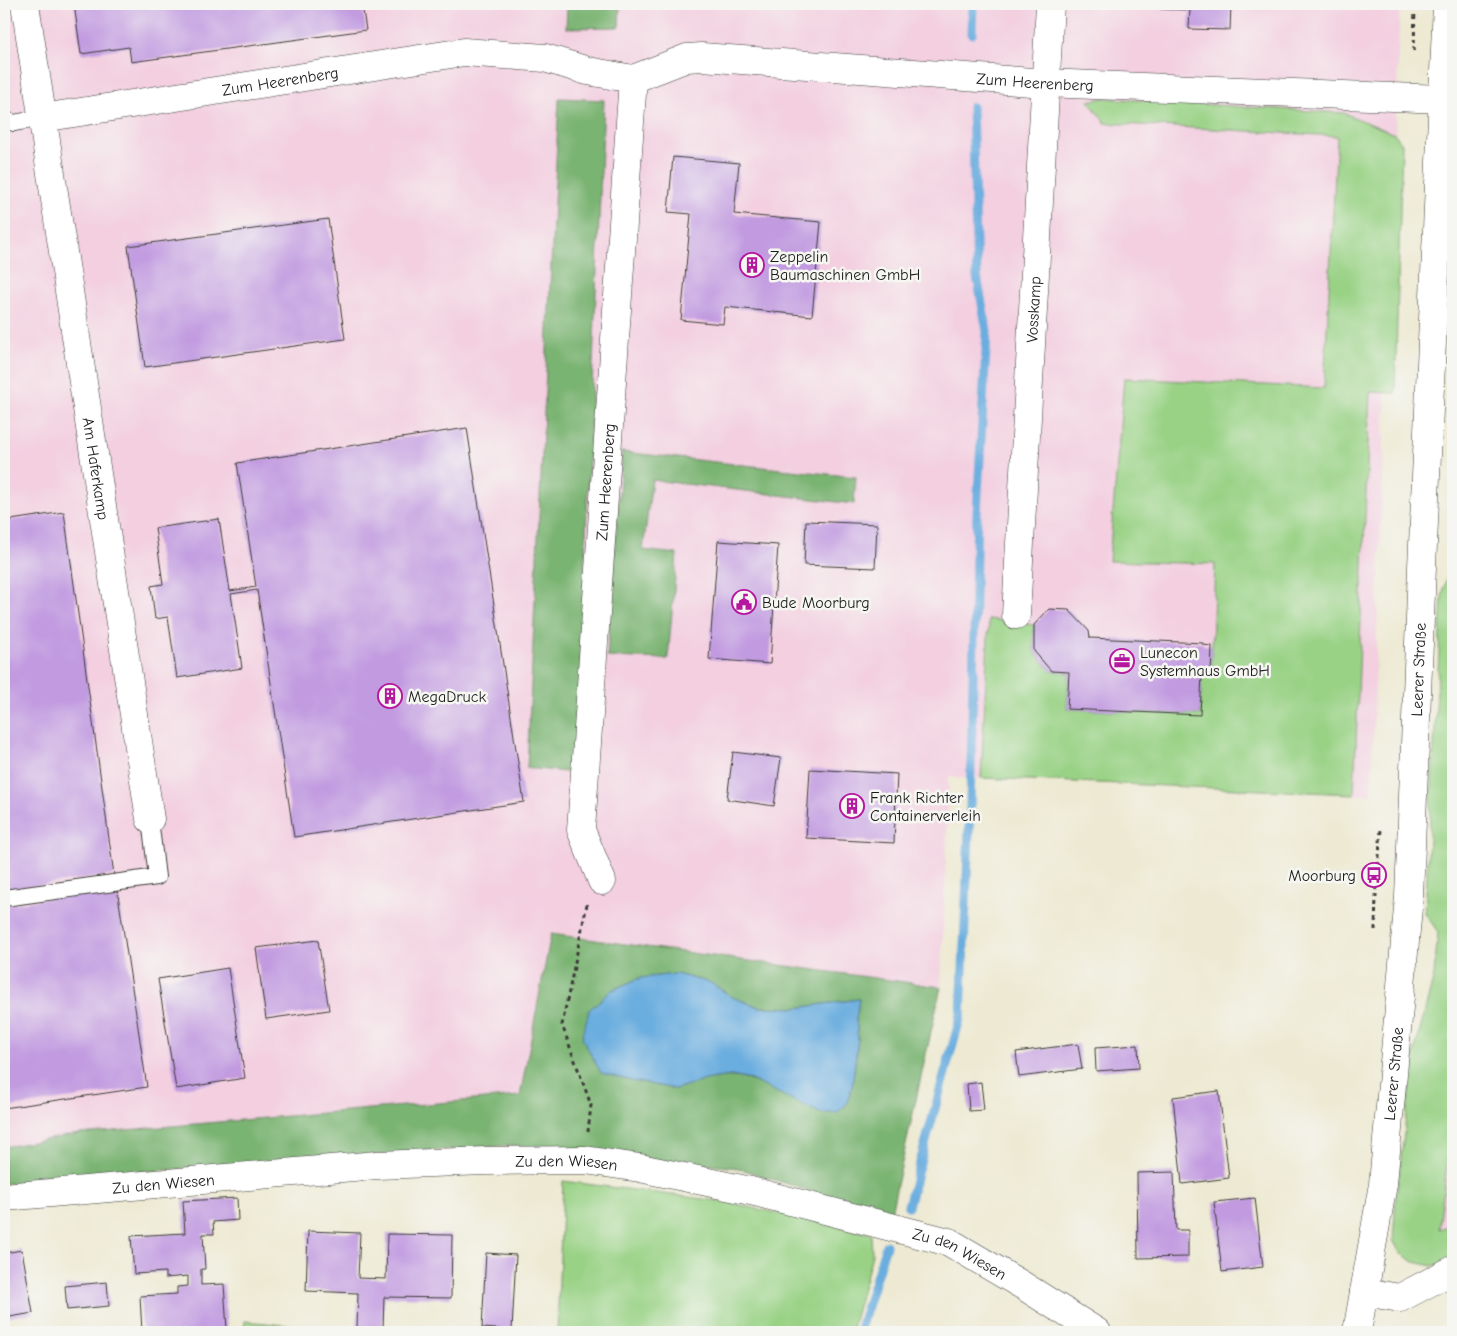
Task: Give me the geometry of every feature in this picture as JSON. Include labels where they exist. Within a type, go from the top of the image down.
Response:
[{"type":"street","points":[[26,4],[42,118]]},
{"type":"street","name":"Vosskamp","points":[[1016,615],[1050,4]]},
{"type":"street","name":"Leerer Straße","points":[[1356,1332],[1383,1184],[1410,897],[1422,558],[1447,4]]},
{"type":"street","name":"Zum Heerenberg","points":[[42,118],[464,52],[545,58],[588,71],[633,79],[687,58],[702,57],[1045,83],[1442,99]]},
{"type":"street","name":"Zum Heerenberg","points":[[602,881],[581,830],[633,79]]},
{"type":"street","name":"Am Haferkamp","points":[[42,118],[150,819]]},
{"type":"street","name":"Zu den Wiesen","points":[[4,1198],[377,1165],[486,1160],[586,1160],[640,1168],[751,1191],[949,1242],[1097,1332]]},
{"type":"street","points":[[1364,1292],[1400,1298],[1453,1270]]},
{"type":"lane","points":[[4,119],[14,123],[42,118]]},
{"type":"lane","points":[[4,898],[157,877],[150,819]]},
{"type":"path","points":[[1413,97],[1415,4]]},
{"type":"path","points":[[1375,939],[1381,828]]},
{"type":"path","points":[[586,1160],[591,1105],[562,1025],[587,903],[602,881]]},
{"type":"shaded area","points":[[4,4],[1400,4],[1371,795],[949,777],[941,987],[656,950],[551,934],[520,1096],[79,1134],[4,1147]]},
{"type":"shaded area","points":[[1453,1115],[1453,1224],[1439,1230]]},
{"type":"green space","points":[[567,4],[620,4],[619,27],[566,28]]},
{"type":"green space","points":[[559,98],[604,100],[576,773],[527,768]]},
{"type":"green space","points":[[1104,98],[1344,113],[1395,134],[1402,144],[1395,393],[1370,392],[1354,794],[981,778],[989,619],[1034,625],[1034,651],[1051,671],[1069,672],[1067,709],[1200,715],[1202,674],[1211,674],[1215,564],[1109,561],[1124,378],[1324,388],[1337,136],[1105,123],[1089,101]]},
{"type":"green space","points":[[622,452],[856,477],[854,504],[652,480],[643,550],[677,554],[668,659],[607,657]]},
{"type":"green space","points":[[1453,550],[1453,1115],[1439,1229],[1453,1224],[1453,1258],[1433,1266],[1414,1262],[1400,1253],[1393,1240],[1396,1197],[1414,1054],[1434,975],[1438,932],[1425,913],[1442,597]]},
{"type":"green space","points":[[551,934],[941,987],[890,1217],[738,1168],[511,1145],[69,1177],[4,1184],[4,1147],[79,1134],[520,1096]],"holes":[[[676,974],[711,983],[732,997],[759,1007],[796,1008],[859,999],[856,1019],[858,1038],[852,1087],[820,1113],[777,1091],[754,1082],[733,1077],[718,1077],[675,1089],[612,990],[640,978]]]},
{"type":"green space","points":[[563,1181],[727,1202],[871,1234],[872,1255],[851,1332],[557,1332]]},
{"type":"green space","points":[[245,1321],[355,1332],[244,1332]]},
{"type":"water","points":[[676,974],[711,983],[732,997],[759,1007],[796,1008],[859,999],[856,1019],[858,1038],[852,1087],[846,1105],[836,1113],[820,1113],[751,1080],[731,1076],[710,1079],[675,1089],[601,1073],[582,1038],[589,1010],[612,990],[640,978]]},
{"type":"building","points":[[74,4],[362,4],[366,30],[131,62],[129,47],[81,54]]},
{"type":"building","points":[[1161,4],[1231,4],[1230,30],[1189,29],[1190,10],[1161,9]]},
{"type":"building","name":"Zeppelin Baumaschinen GmbH","points":[[673,157],[739,163],[734,214],[821,222],[812,316],[725,307],[723,324],[681,320],[691,214],[668,212]]},
{"type":"building","points":[[328,219],[345,339],[145,367],[128,246]]},
{"type":"building","name":"MegaDruck","points":[[467,428],[524,802],[294,837],[257,590],[231,594],[242,668],[177,678],[168,617],[155,619],[151,586],[163,584],[155,528],[219,519],[230,591],[256,587],[237,463]]},
{"type":"building","points":[[64,512],[114,875],[4,890],[4,521]]},
{"type":"building","points":[[806,521],[877,524],[875,568],[804,565]]},
{"type":"building","name":"Bude Moorburg","points":[[718,541],[778,545],[770,664],[709,659]]},
{"type":"building","name":"Lunecon Systemhaus GmbH","points":[[1049,609],[1069,610],[1089,631],[1090,638],[1203,643],[1203,645],[1212,646],[1211,675],[1202,674],[1200,715],[1067,709],[1069,672],[1051,671],[1034,651],[1034,625]]},
{"type":"building","points":[[733,752],[781,758],[774,806],[727,799]]},
{"type":"building","name":"Frank Richter Containerverleih","points":[[810,769],[897,774],[894,843],[806,838]]},
{"type":"building","points":[[117,888],[147,1087],[4,1108],[4,905]]},
{"type":"building","points":[[318,940],[329,1010],[266,1019],[256,948]]},
{"type":"building","points":[[228,968],[245,1078],[176,1089],[158,979]]},
{"type":"building","points":[[1078,1044],[1082,1069],[1019,1077],[1016,1052]]},
{"type":"building","points":[[1138,1045],[1139,1068],[1096,1071],[1095,1048]]},
{"type":"building","points":[[981,1082],[984,1110],[969,1111],[967,1084]]},
{"type":"building","points":[[1219,1091],[1229,1178],[1182,1184],[1173,1097]]},
{"type":"building","points":[[1174,1172],[1176,1230],[1188,1230],[1188,1257],[1138,1258],[1137,1173]]},
{"type":"building","points":[[237,1198],[238,1220],[213,1222],[214,1234],[203,1234],[205,1269],[201,1269],[201,1285],[224,1284],[227,1330],[142,1332],[140,1296],[177,1294],[177,1287],[188,1286],[188,1276],[165,1278],[165,1272],[134,1274],[131,1236],[185,1233],[183,1201]]},
{"type":"building","points":[[1255,1198],[1263,1267],[1222,1272],[1214,1202]]},
{"type":"building","points":[[308,1231],[360,1233],[358,1278],[386,1279],[387,1234],[452,1235],[451,1298],[384,1297],[383,1329],[357,1328],[358,1293],[306,1291]]},
{"type":"building","points":[[22,1250],[33,1313],[4,1318],[4,1253]]},
{"type":"building","points":[[486,1253],[516,1255],[512,1330],[482,1328]]},
{"type":"building","points":[[107,1282],[109,1306],[67,1310],[65,1286]]},
{"type":"waterway","points":[[972,34],[973,4]]},
{"type":"waterway","points":[[908,1206],[961,1015],[970,808],[977,513],[987,331],[977,276],[972,107]]},
{"type":"waterway","points":[[859,1332],[886,1245]]},
{"type":"place","name":"Zeppelin Baumaschinen GmbH","points":[[752,265]]},
{"type":"place","name":"Bude Moorburg","points":[[744,602]]},
{"type":"place","name":"Lunecon Systemhaus GmbH","points":[[1122,661]]},
{"type":"place","name":"MegaDruck","points":[[390,696]]},
{"type":"place","name":"Frank Richter Containerverleih","points":[[852,806]]},
{"type":"place","name":"Moorburg","points":[[1374,875]]}]
